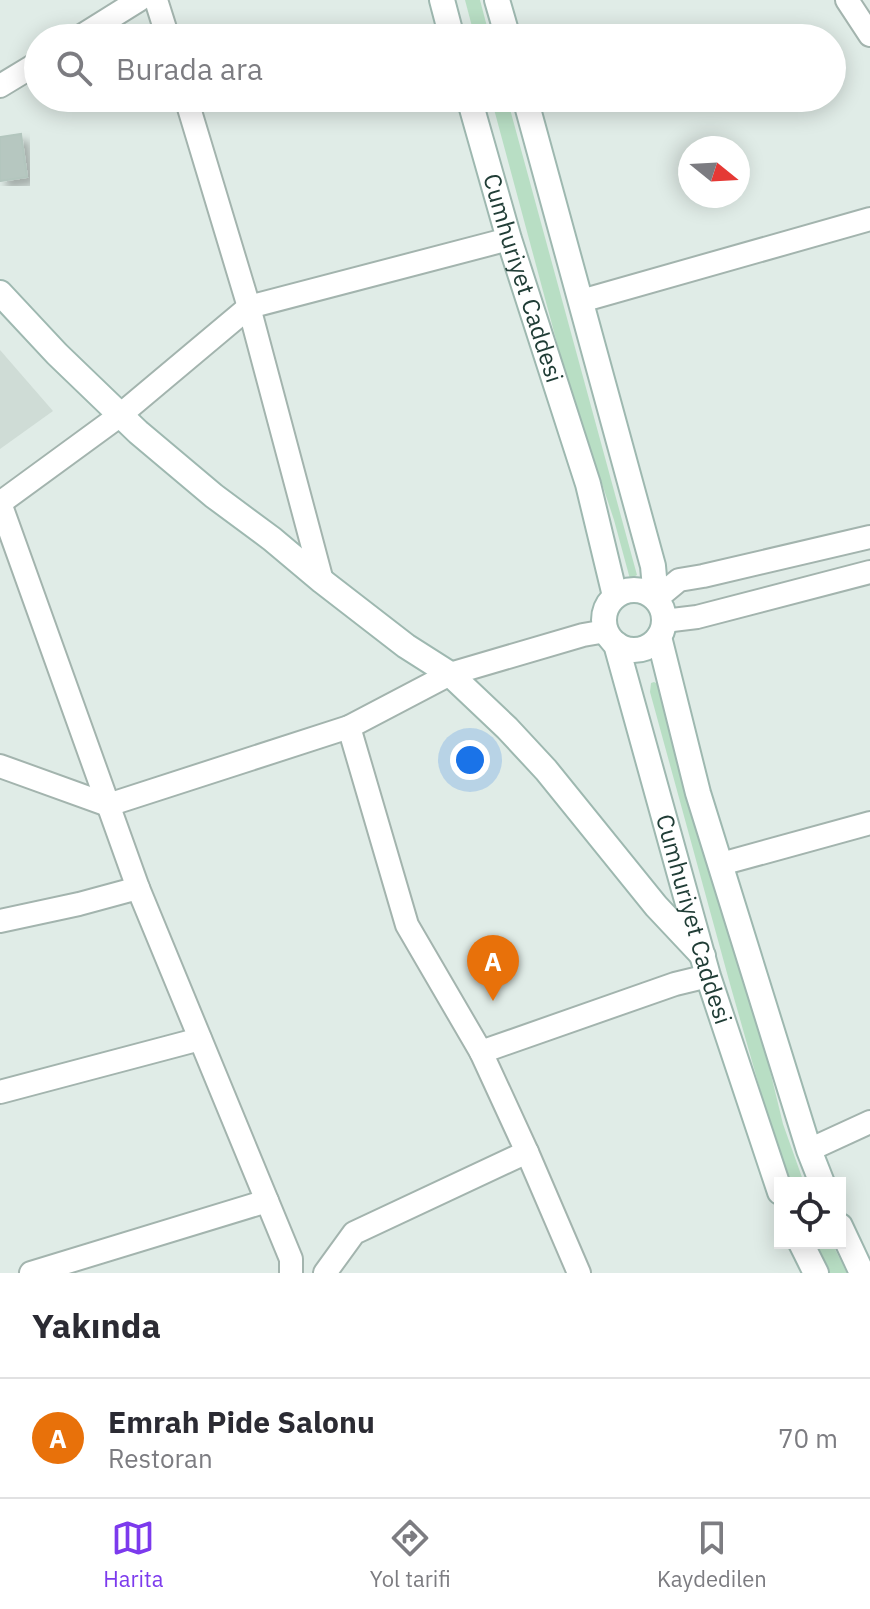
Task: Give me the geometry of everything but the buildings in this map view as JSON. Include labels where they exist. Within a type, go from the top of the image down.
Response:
[{"type":"main road","points":[[442,0],[448,24]]},
{"type":"main road","points":[[497,0],[504,24]]},
{"type":"main road","name":"Cumhuriyet Caddesi","points":[[473,112],[509,239],[588,484],[615,596],[604,614],[706,966],[775,1177]]},
{"type":"main road","name":"Cumhuriyet Caddesi","points":[[529,112],[653,566],[660,619],[698,793],[820,1177]]},
{"type":"main road","points":[[0,293],[119,416],[322,581],[406,646],[450,674],[507,728],[706,966]]},
{"type":"main road","points":[[611,637],[622,648],[639,650],[647,647],[660,619],[641,590],[625,591],[615,596]]},
{"type":"main road","points":[[846,1239],[862,1273]]},
{"type":"main road","points":[[804,1249],[816,1273]]},
{"type":"street","points":[[100,24],[139,0]]},
{"type":"street","points":[[156,0],[164,24]]},
{"type":"street","points":[[847,0],[870,35]]},
{"type":"street","points":[[0,86],[24,71]]},
{"type":"street","points":[[190,112],[249,307],[322,581]]},
{"type":"street","points":[[581,301],[870,219]]},
{"type":"street","points":[[291,1273],[291,1259],[138,888],[0,503],[119,416],[249,307],[509,239]]},
{"type":"street","points":[[870,537],[679,580],[660,619],[697,617],[870,572]]},
{"type":"street","points":[[0,766],[108,805],[349,727],[450,674],[583,635],[611,637]]},
{"type":"street","points":[[349,727],[407,925],[481,1052],[579,1273]]},
{"type":"street","points":[[721,864],[870,823]]},
{"type":"street","points":[[0,921],[138,888]]},
{"type":"street","points":[[481,1052],[675,984],[706,966]]},
{"type":"street","points":[[0,1092],[200,1039]]},
{"type":"street","points":[[809,1150],[870,1122]]},
{"type":"street","points":[[325,1273],[354,1233],[527,1152]]},
{"type":"street","points":[[31,1273],[267,1201]]},
{"type":"shaded area","points":[[0,350],[53,411],[0,449]]},
{"type":"green space","points":[[465,0],[480,0],[486,24],[471,24]]},
{"type":"green space","points":[[495,112],[511,112],[637,575],[630,579],[614,520],[564,369]]},
{"type":"green space","points":[[651,683],[658,684],[683,785],[758,1021],[783,1124],[802,1177],[788,1177],[765,1107],[650,692]]},
{"type":"green space","points":[[818,1249],[835,1249],[847,1273],[830,1273]]},
{"type":"place","name":"Emrah Pide Salonu","points":[[493,1001]]}]
